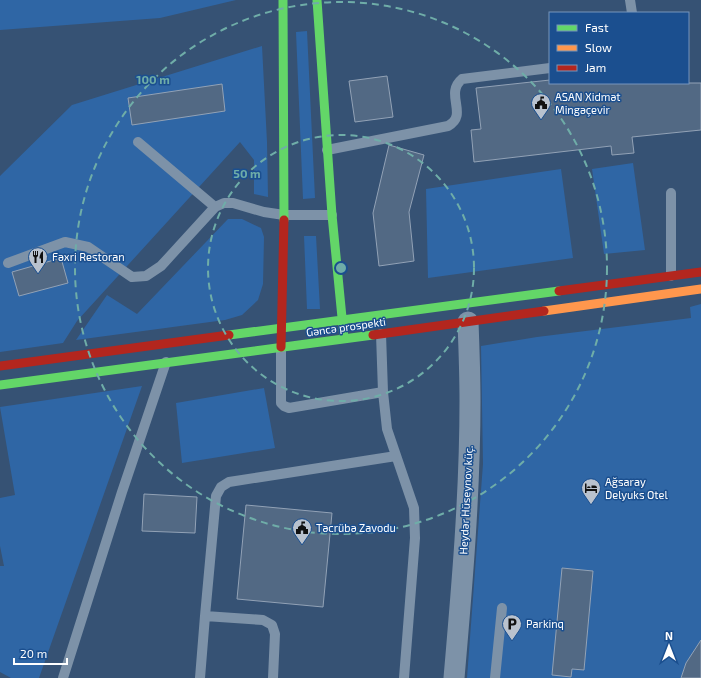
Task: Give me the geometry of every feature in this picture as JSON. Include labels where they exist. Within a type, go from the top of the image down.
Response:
[{"type":"main road","points":[[281,347],[284,215],[283,0]]},
{"type":"main road","points":[[317,0],[332,215],[345,339]]},
{"type":"main road","name":"Gəncə prospekti","points":[[0,366],[696,272]]},
{"type":"main road","name":"Gəncə prospekti","points":[[0,385],[698,290]]},
{"type":"street","name":"Heydər Hüseynov küç.","points":[[454,678],[462,585],[468,483],[470,402],[468,322]]},
{"type":"lane","points":[[630,0],[632,12]]},
{"type":"lane","points":[[327,150],[448,126],[454,123],[457,115],[455,91],[457,83],[462,79],[549,68]]},
{"type":"lane","points":[[138,142],[215,207]]},
{"type":"lane","points":[[671,193],[671,276]]},
{"type":"lane","points":[[8,263],[65,242],[88,247],[132,277],[146,276],[161,266],[215,207],[224,203],[233,203],[264,212],[284,215],[332,215]]},
{"type":"lane","points":[[381,334],[386,429],[414,508],[415,538],[404,678]]},
{"type":"lane","points":[[281,347],[281,403],[284,406],[289,408],[383,392]]},
{"type":"lane","points":[[63,678],[122,492],[166,362]]},
{"type":"lane","points":[[200,678],[216,496],[221,487],[230,482],[396,456]]},
{"type":"lane","points":[[495,678],[502,608]]},
{"type":"lane","points":[[205,616],[263,620],[272,625],[276,634],[273,678]]},
{"type":"shaded area","points":[[0,0],[236,0],[160,18],[0,30]]},
{"type":"shaded area","points":[[307,31],[315,198],[303,199],[296,32]]},
{"type":"shaded area","points":[[262,46],[268,197],[254,194],[254,160],[240,142],[77,321],[63,343],[0,352],[0,176],[72,105]]},
{"type":"shaded area","points":[[633,163],[645,250],[604,254],[592,169]]},
{"type":"shaded area","points":[[561,169],[573,258],[428,278],[426,189]]},
{"type":"shaded area","points":[[228,219],[242,219],[261,228],[264,237],[263,284],[258,300],[242,315],[225,320],[76,340],[107,295],[137,314]]},
{"type":"shaded area","points":[[304,236],[316,236],[320,309],[307,309]]},
{"type":"shaded area","name":"Ağsaray Delyuks Otel","points":[[701,304],[701,678],[467,678],[483,464],[481,346],[537,337],[691,318],[690,307]]},
{"type":"shaded area","points":[[142,386],[39,678],[11,678],[0,672],[0,566],[4,566],[0,546],[0,498],[15,495],[0,407]]},
{"type":"shaded area","points":[[264,388],[275,448],[182,463],[176,403]]},
{"type":"building","points":[[387,76],[393,117],[355,122],[349,81]]},
{"type":"building","points":[[549,80],[549,84],[701,83],[701,130],[632,137],[634,153],[612,155],[611,146],[474,162],[471,130],[481,129],[476,88]]},
{"type":"building","points":[[222,84],[225,111],[132,125],[128,98]]},
{"type":"building","points":[[389,145],[424,155],[409,212],[414,261],[379,266],[373,213]]},
{"type":"building","points":[[61,258],[68,283],[19,296],[12,272]]},
{"type":"building","points":[[144,494],[197,497],[195,533],[142,531]]},
{"type":"building","points":[[246,505],[332,513],[323,607],[237,599]]},
{"type":"building","points":[[562,568],[593,571],[584,670],[572,669],[571,677],[552,675]]},
{"type":"building","points":[[701,640],[701,678],[681,678],[686,663]]},
{"type":"traffic: fast","points":[[283,0],[284,220]]},
{"type":"traffic: fast","points":[[317,0],[332,215],[344,338]]},
{"type":"traffic: fast","points":[[229,335],[559,291]]},
{"type":"traffic: fast","points":[[0,385],[373,335]]},
{"type":"traffic: slow","points":[[544,311],[701,289]]},
{"type":"traffic: jam","points":[[281,347],[284,220]]},
{"type":"traffic: jam","points":[[559,291],[701,272]]},
{"type":"traffic: jam","points":[[373,335],[544,311]]},
{"type":"traffic: jam","points":[[0,366],[229,335]]},
{"type":"place","name":"ASAN Xidmət Mingəçevir","points":[[541,120]]},
{"type":"place","name":"Fəxri Restoran","points":[[38,274]]},
{"type":"place","name":"Ağsaray Delyuks Otel","points":[[591,505]]},
{"type":"place","name":"Təcrübə Zavodu","points":[[302,545]]},
{"type":"place","name":"Parkinq","points":[[512,641]]}]
